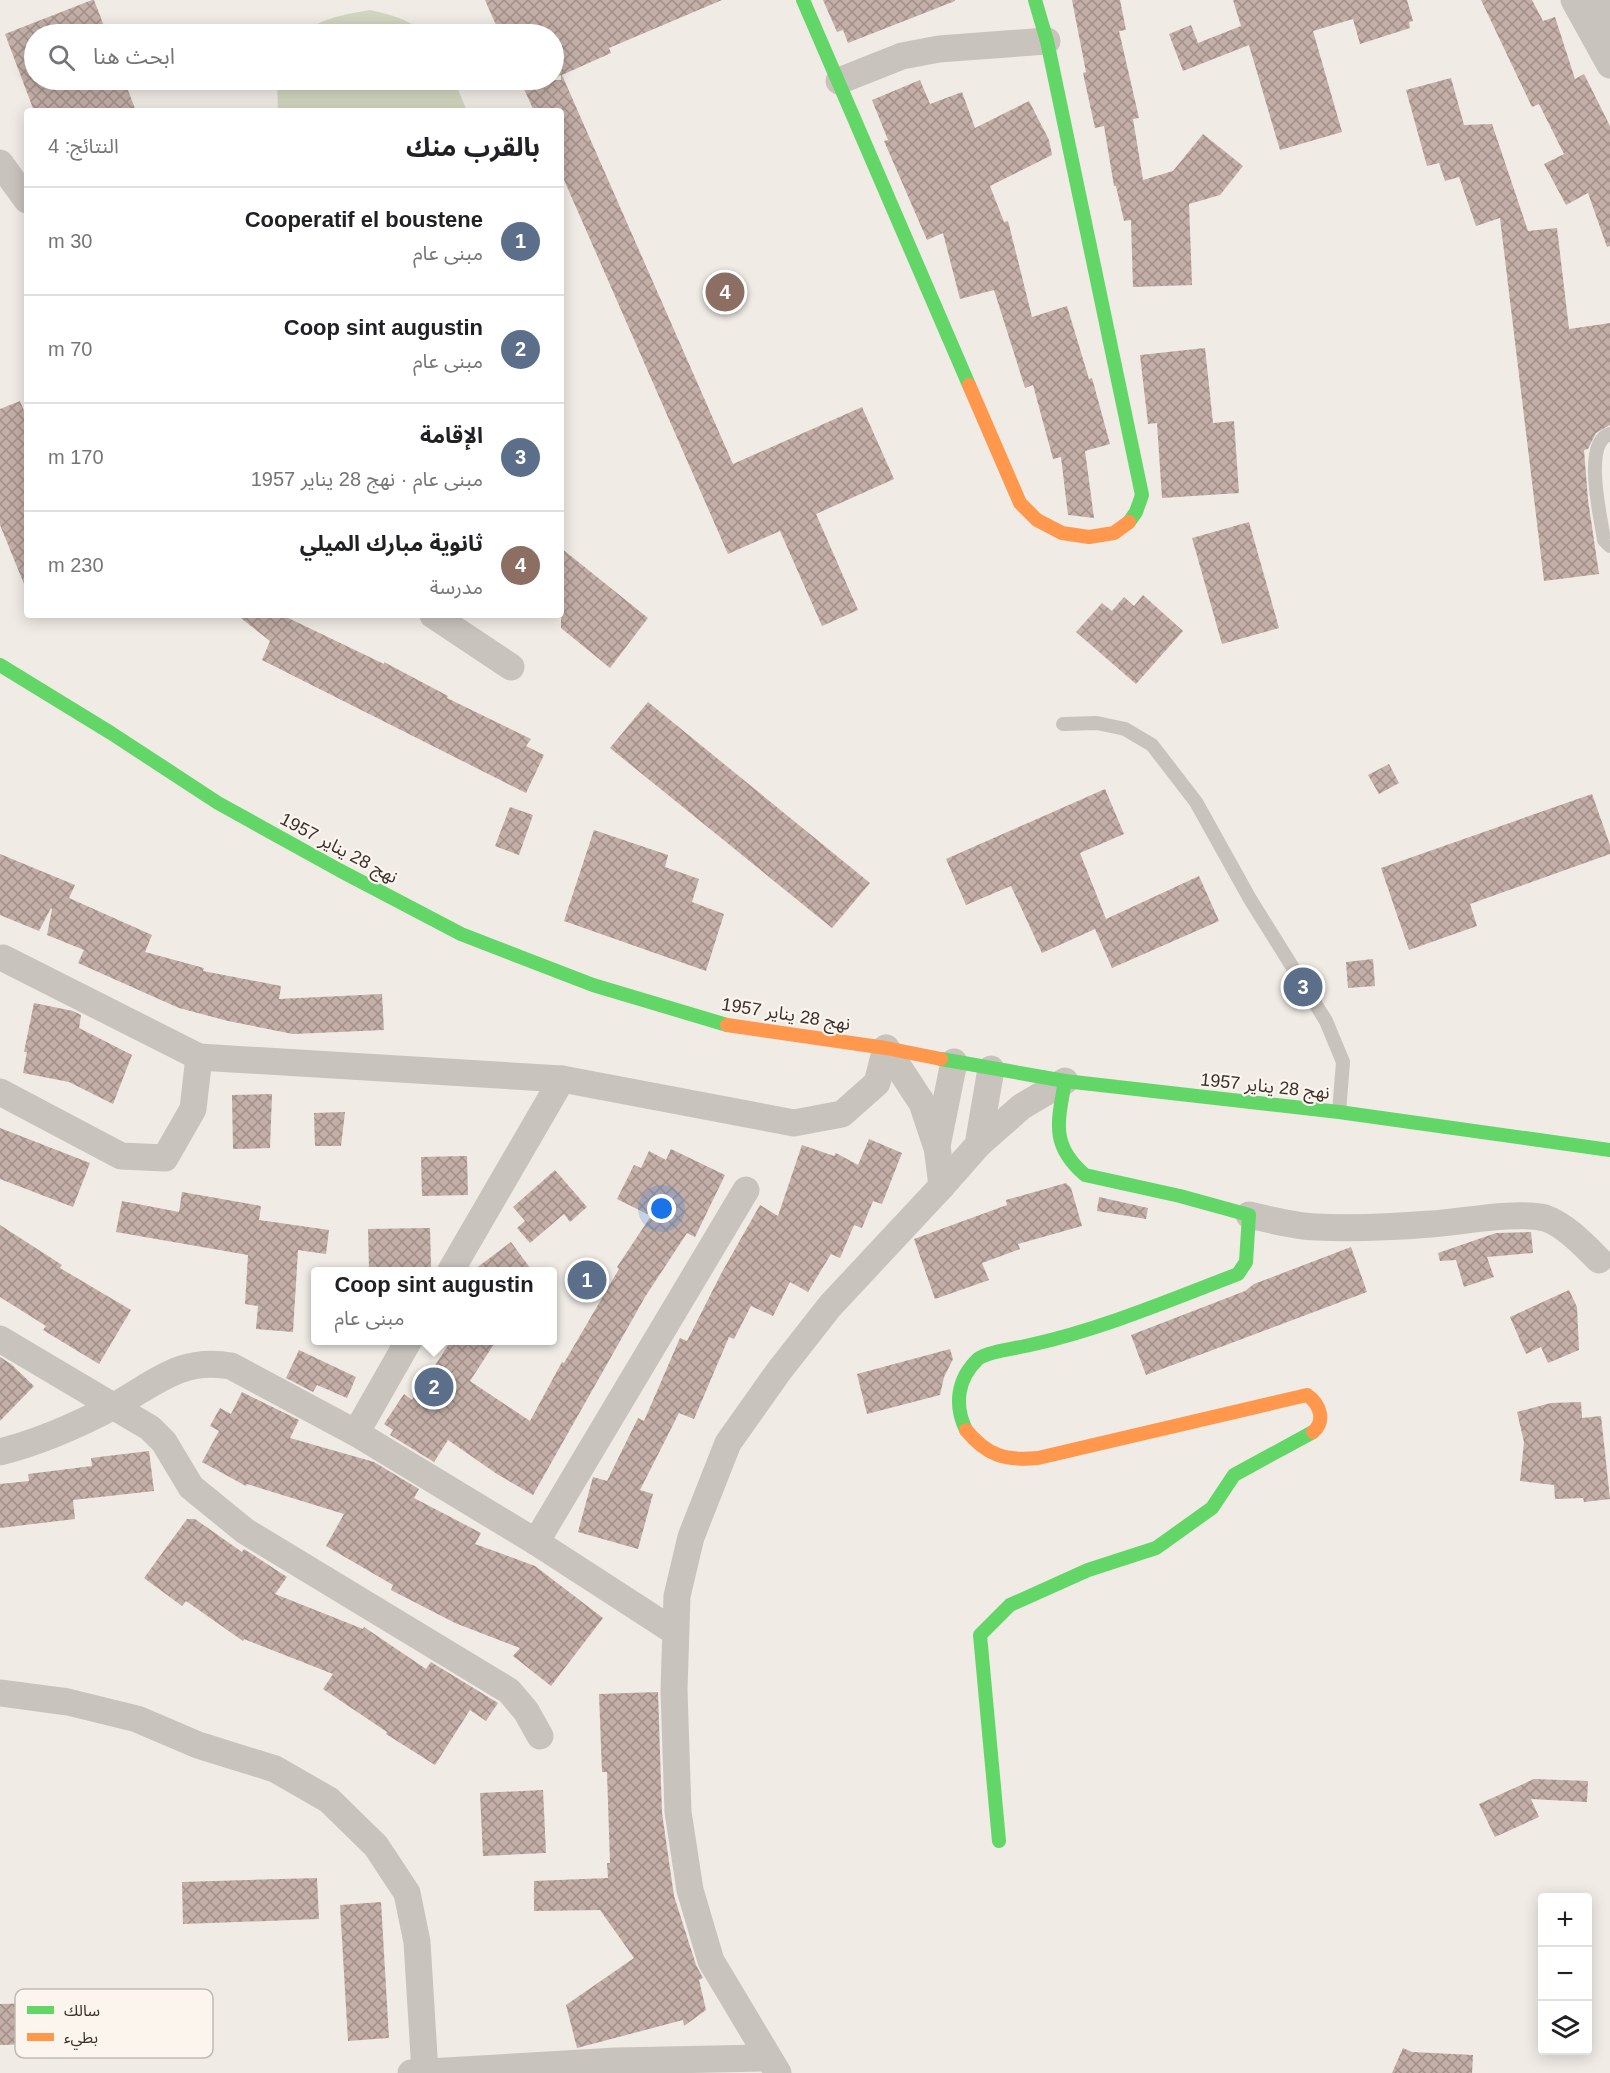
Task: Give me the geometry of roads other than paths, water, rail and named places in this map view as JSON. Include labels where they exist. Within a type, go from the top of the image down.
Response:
[{"type":"street","points":[[803,0],[1020,502],[1041,523],[1069,534],[1093,538],[1116,532],[1133,518],[1142,495],[1047,41],[1035,0]]},
{"type":"street","points":[[1574,0],[1610,65]]},
{"type":"street","points":[[1600,0],[1610,39]]},
{"type":"street","points":[[839,81],[902,56],[939,49],[1047,41]]},
{"type":"street","points":[[0,162],[24,196]]},
{"type":"street","points":[[438,618],[511,667]]},
{"type":"street","name":"نهج 28 يناير 1957","points":[[0,665],[111,733],[218,803],[461,934],[593,985],[730,1026],[886,1048],[1065,1081],[1339,1112],[1610,1150]]},
{"type":"street","points":[[3,958],[199,1057],[562,1079],[794,1123],[842,1114],[877,1083],[886,1048]]},
{"type":"street","points":[[886,1048],[922,1103],[937,1146],[942,1186]]},
{"type":"street","points":[[0,1092],[121,1156],[165,1158],[193,1109],[199,1057]]},
{"type":"street","points":[[937,1146],[954,1062]]},
{"type":"street","points":[[978,1145],[992,1069]]},
{"type":"street","points":[[453,1267],[562,1079]]},
{"type":"street","points":[[773,2066],[711,1961],[690,1890],[678,1812],[674,1690],[677,1596],[691,1537],[728,1443],[830,1305],[978,1145],[1021,1107],[1065,1081]]},
{"type":"street","points":[[1065,1081],[1058,1130],[1059,1141],[1069,1161],[1085,1175],[1180,1196],[1292,1225],[1316,1227],[1432,1224],[1482,1219],[1545,1218],[1570,1233],[1599,1260]]},
{"type":"street","points":[[536,1542],[746,1190]]},
{"type":"street","points":[[999,1842],[980,1635],[1010,1605],[1088,1569],[1156,1548],[1212,1508],[1234,1475],[1316,1430],[1320,1421],[1320,1410],[1315,1401],[1307,1395],[1022,1460],[1006,1458],[978,1443],[968,1431],[958,1410],[957,1397],[960,1386],[972,1365],[980,1357],[1053,1340],[1127,1317],[1238,1274],[1246,1262],[1249,1215]]},
{"type":"street","points":[[0,1340],[150,1428],[164,1442],[191,1487],[245,1531],[509,1691],[526,1712],[540,1736]]},
{"type":"street","points":[[356,1432],[408,1345]]},
{"type":"street","points":[[0,1452],[34,1443],[111,1407],[182,1368],[215,1363],[231,1366],[356,1432],[536,1542],[675,1632]]},
{"type":"street","points":[[0,1693],[68,1702],[136,1719],[198,1745],[275,1769],[329,1800],[376,1846],[407,1893],[417,1942],[425,2072]]},
{"type":"street","points":[[411,2073],[616,2061],[773,2066]]},
{"type":"lane","points":[[1610,434],[1605,435],[1599,443],[1594,465],[1604,540],[1610,546]]},
{"type":"lane","points":[[1063,724],[1097,723],[1125,729],[1152,745],[1196,802],[1250,900],[1326,1021],[1343,1062],[1339,1112]]},
{"type":"place","name":"ثانوية مبارك الميلي","points":[[725,292]]},
{"type":"place","name":"الإقامة","points":[[1303,987]]},
{"type":"place","name":"Cooperatif el boustene","points":[[587,1280]]},
{"type":"place","name":"Coop sint augustin","points":[[434,1387]]}]
